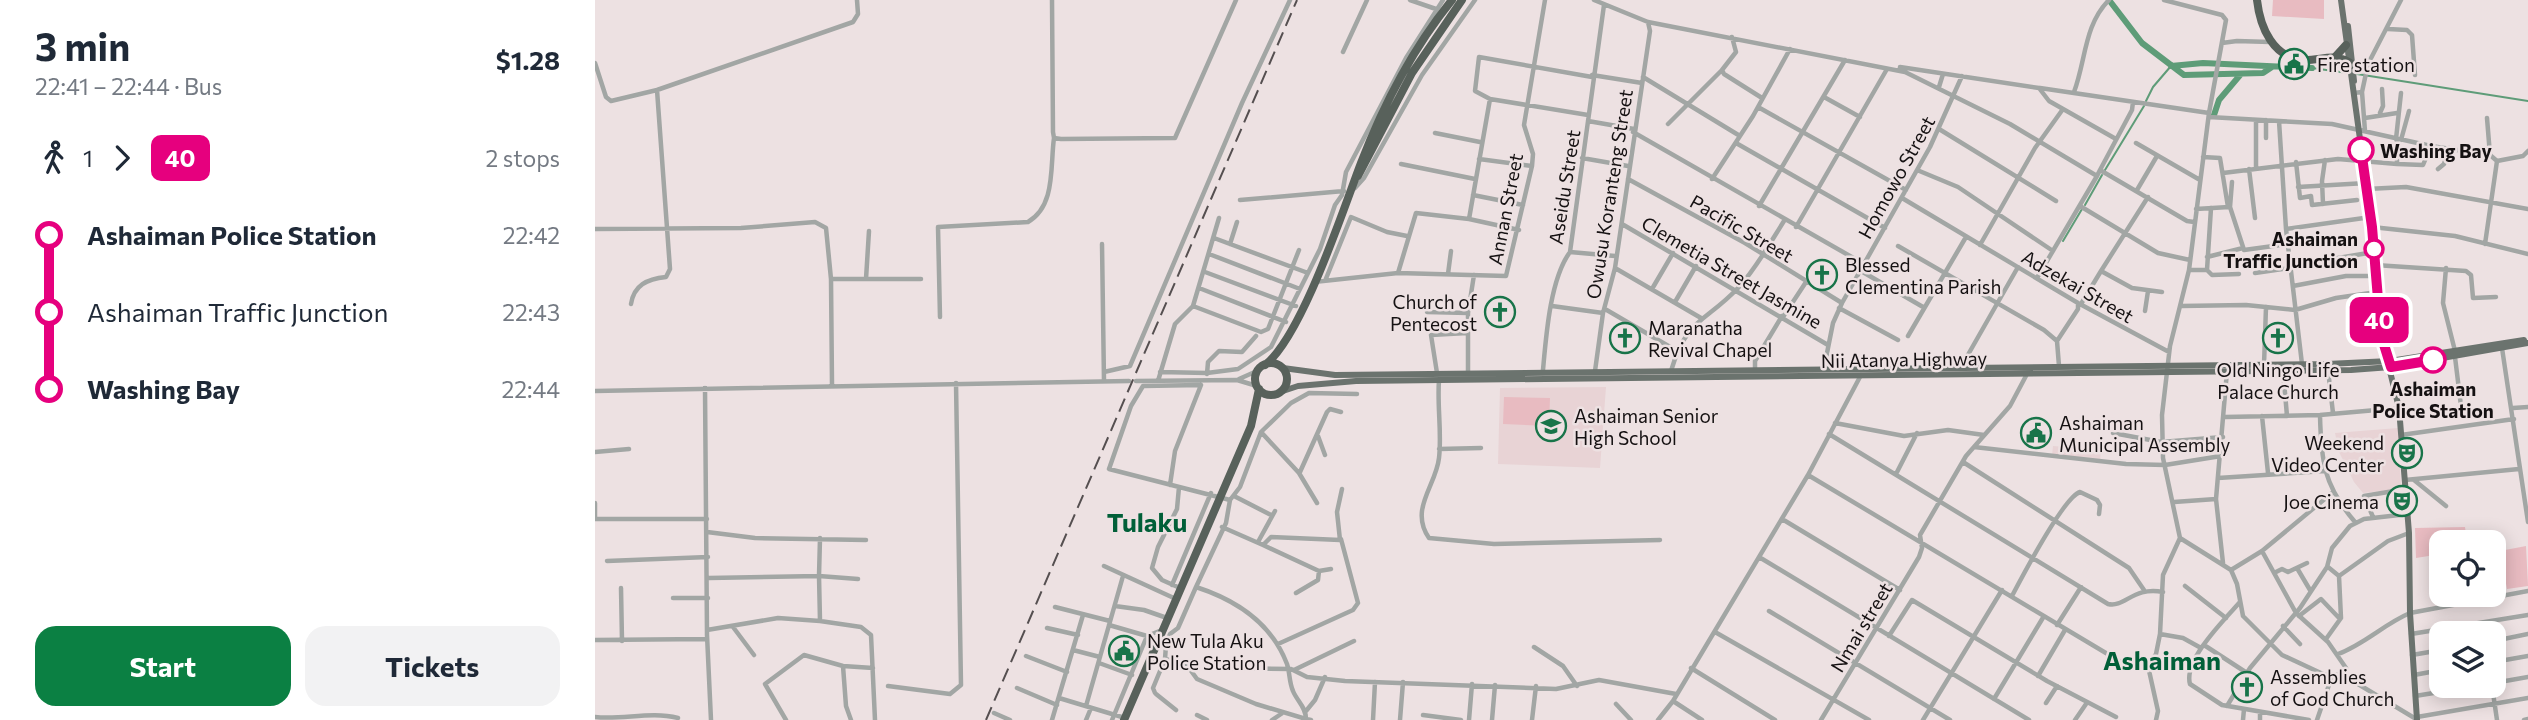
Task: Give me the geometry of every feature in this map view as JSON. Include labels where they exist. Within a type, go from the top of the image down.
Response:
[{"type":"highway","points":[[1356,179],[1369,144],[1401,78],[1452,0]]},
{"type":"highway","points":[[1256,413],[1278,394],[1287,378],[1282,368],[1283,346],[1297,307],[1314,282],[1348,191],[1407,82],[1462,0]]},
{"type":"highway","points":[[2257,0],[2262,28],[2271,42],[2295,58],[2336,56],[2350,63]]},
{"type":"highway","points":[[2336,56],[2346,45]]},
{"type":"highway","points":[[1124,719],[1144,673],[1152,644],[1163,637],[1168,618],[1256,413],[1257,372],[1283,346]]},
{"type":"highway","points":[[1265,365],[1274,364],[1282,368]]},
{"type":"highway","points":[[1258,388],[1264,394],[1278,394]]},
{"type":"main road","points":[[2343,0],[2350,63]]},
{"type":"main road","points":[[2343,0],[2350,63],[2362,131],[2381,335],[2399,408],[2409,480],[2406,489],[2410,613],[2417,719]]},
{"type":"main road","points":[[2455,354],[2528,341]]},
{"type":"main road","name":"Nii Atanya Highway","points":[[1278,394],[1315,383],[1438,376],[1861,375],[2168,367],[2328,370],[2503,348],[2528,341]]},
{"type":"main road","points":[[1282,368],[1335,375],[1438,376],[1543,370],[1590,374],[1671,371],[1711,375],[1824,368],[1961,367],[2028,370],[2059,366],[2390,364]]},
{"type":"street","points":[[595,63],[608,100],[657,90],[853,22],[858,14],[857,0]]},
{"type":"street","points":[[940,317],[938,227],[1028,222],[1036,218],[1049,187],[1054,138],[1052,0]]},
{"type":"street","points":[[1054,138],[1175,138],[1236,0]]},
{"type":"street","points":[[1104,372],[1130,366],[1242,103],[1290,0]]},
{"type":"street","points":[[1343,52],[1367,0]]},
{"type":"street","points":[[1410,0],[1436,9]]},
{"type":"street","points":[[1348,191],[1346,172],[1379,106],[1443,0]]},
{"type":"street","points":[[1160,372],[1207,373],[1243,367],[1270,349],[1297,307],[1300,289],[1348,191],[1364,178],[1422,75],[1475,0]]},
{"type":"street","name":"Annan Street","points":[[1314,282],[1398,273],[1506,276],[1532,166],[1533,154],[1524,124],[1545,0]]},
{"type":"street","points":[[1594,0],[1648,22],[1900,71],[1954,94],[2097,176]]},
{"type":"street","points":[[2074,92],[2088,32],[2095,17],[2109,0]]},
{"type":"street","points":[[2155,720],[2158,711],[2148,666],[2156,654],[2160,634],[2167,562],[2180,538],[2161,442],[2169,352],[2189,270],[2209,115],[2223,43],[2224,16],[2164,0]]},
{"type":"street","points":[[2362,131],[2365,118],[2362,92],[2368,64],[2401,0]]},
{"type":"street","name":"Aseidu Street","points":[[1543,370],[1552,306],[1562,263],[1570,252],[1592,76],[1604,5]]},
{"type":"street","name":"Owusu Koranteng Street","points":[[1590,374],[1615,268],[1648,22]]},
{"type":"street","points":[[2388,29],[2407,30],[2412,35],[2415,75]]},
{"type":"street","points":[[1668,124],[1690,105],[1736,52],[1732,37]]},
{"type":"street","points":[[2223,43],[2271,42]]},
{"type":"street","points":[[1712,179],[1758,107],[1790,49]]},
{"type":"street","points":[[1740,136],[1690,105],[1642,80],[1592,76],[1479,57],[1475,91],[1490,99],[1588,118],[1633,131],[1784,221],[1864,264]]},
{"type":"street","points":[[1759,206],[1845,60]]},
{"type":"street","points":[[1900,71],[1900,67],[2209,115],[2320,122],[2431,146],[2490,155],[2497,162]]},
{"type":"street","points":[[1796,227],[1887,69]]},
{"type":"street","points":[[1722,70],[1727,77],[1762,98]]},
{"type":"street","points":[[1939,88],[1943,74]]},
{"type":"street","name":"Homowo Street","points":[[1824,368],[1840,306],[1917,170],[1962,76]]},
{"type":"street","points":[[2039,88],[2049,101],[2116,139]]},
{"type":"street","points":[[2380,113],[2383,106],[2382,89]]},
{"type":"street","points":[[631,304],[632,295],[642,282],[666,277],[670,269],[657,90]]},
{"type":"street","points":[[2354,90],[2362,92]]},
{"type":"street","points":[[2397,164],[2397,113],[2402,93]]},
{"type":"street","points":[[1824,97],[1860,117]]},
{"type":"street","points":[[1469,219],[1490,99]]},
{"type":"street","points":[[2037,278],[2097,176],[2132,110],[2133,102]]},
{"type":"street","points":[[1758,107],[1839,155],[1906,190]]},
{"type":"street","points":[[1980,245],[2019,177],[2063,109]]},
{"type":"street","points":[[2398,139],[2409,111]]},
{"type":"street","points":[[2365,118],[2380,113],[2397,113]]},
{"type":"street","points":[[2487,118],[2490,155]]},
{"type":"street","points":[[2256,120],[2256,168]]},
{"type":"street","points":[[2266,120],[2266,138]]},
{"type":"street","points":[[2279,121],[2286,229],[2302,364]]},
{"type":"street","points":[[1938,129],[2056,201]]},
{"type":"street","points":[[1434,132],[1481,142]]},
{"type":"street","points":[[1736,143],[1885,228]]},
{"type":"street","points":[[2136,144],[2200,180]]},
{"type":"street","points":[[2223,173],[2325,160],[2423,165],[2431,146]]},
{"type":"street","points":[[2438,169],[2444,163],[2449,148]]},
{"type":"street","points":[[2497,162],[2523,156],[2528,151]]},
{"type":"street","points":[[2137,190],[2157,156]]},
{"type":"street","points":[[2203,157],[2220,158],[2229,207],[2243,248]]},
{"type":"street","points":[[1479,159],[1532,166]]},
{"type":"street","points":[[1582,159],[1628,166]]},
{"type":"street","points":[[2323,204],[2325,160]]},
{"type":"street","points":[[2296,162],[2299,198],[2311,196],[2312,205],[2357,200]]},
{"type":"street","points":[[2485,244],[2497,162]]},
{"type":"street","points":[[1401,164],[1475,179]]},
{"type":"street","points":[[2249,169],[2255,218]]},
{"type":"street","points":[[1917,170],[1958,187],[1997,216],[2053,251]]},
{"type":"street","points":[[2100,170],[2187,222],[2194,222]]},
{"type":"street","name":"Pacific Street","points":[[1628,179],[1763,254],[1840,306],[1898,340]]},
{"type":"street","points":[[2229,207],[2232,182]]},
{"type":"street","points":[[2298,187],[2406,187],[2528,209]]},
{"type":"street","points":[[1240,200],[1348,191]]},
{"type":"street","points":[[1473,195],[1524,205]]},
{"type":"street","points":[[2059,366],[2057,341],[2148,197]]},
{"type":"street","name":"Adzekai Street","points":[[1902,198],[2080,304],[2169,352]]},
{"type":"street","points":[[2080,206],[2158,253],[2190,260]]},
{"type":"street","points":[[2196,209],[2229,207]]},
{"type":"street","points":[[2211,208],[2207,270],[2212,275],[2239,274]]},
{"type":"street","points":[[1398,273],[1416,213],[1469,219],[1519,230]]},
{"type":"street","points":[[1325,281],[1351,217],[1387,232],[1407,236]]},
{"type":"street","points":[[2286,229],[2371,217]]},
{"type":"street","points":[[1158,381],[1175,324],[1193,306],[1219,219]]},
{"type":"street","points":[[1671,371],[1677,351],[1701,318],[1737,289],[1784,221]]},
{"type":"street","points":[[595,229],[741,228],[815,222],[826,228],[831,279],[832,385]]},
{"type":"street","points":[[1230,244],[1237,222]]},
{"type":"street","name":"Clemetia Street Jasmine","points":[[1622,224],[1737,289],[1828,345]]},
{"type":"street","points":[[2372,227],[2455,236],[2528,254]]},
{"type":"street","points":[[866,279],[869,231]]},
{"type":"street","points":[[1908,336],[1966,237]]},
{"type":"street","points":[[1214,238],[1308,274]]},
{"type":"street","points":[[1102,244],[1104,381]]},
{"type":"street","points":[[2207,257],[2243,248],[2288,244]]},
{"type":"street","points":[[1898,246],[1997,301],[2057,341]]},
{"type":"street","points":[[1193,306],[1261,331],[1269,329],[1299,250]]},
{"type":"street","points":[[1448,274],[1451,251]]},
{"type":"street","points":[[1570,252],[1615,256]]},
{"type":"street","points":[[2255,273],[2374,252]]},
{"type":"street","points":[[1652,289],[1673,253]]},
{"type":"street","points":[[1209,254],[1300,289]]},
{"type":"street","points":[[2375,265],[2446,268],[2470,272],[2473,298],[2496,297]]},
{"type":"street","points":[[1675,302],[1696,266]]},
{"type":"street","points":[[1961,367],[2018,267]]},
{"type":"street","points":[[1319,268],[1325,281]]},
{"type":"street","points":[[1615,268],[1701,318]]},
{"type":"street","points":[[2446,268],[2443,303],[2455,354],[2461,405]]},
{"type":"street","points":[[2189,270],[2207,270]]},
{"type":"street","points":[[1861,271],[1923,307]]},
{"type":"street","points":[[2101,271],[2132,288],[2162,292]]},
{"type":"street","points":[[1205,272],[1297,307]]},
{"type":"street","points":[[1468,373],[1468,313],[1474,275]]},
{"type":"street","points":[[2293,286],[2346,276],[2376,276]]},
{"type":"street","points":[[831,279],[921,279]]},
{"type":"street","points":[[1758,370],[1754,369],[1755,361],[1806,282]]},
{"type":"street","points":[[1199,288],[1286,321]]},
{"type":"street","points":[[2145,311],[2148,291]]},
{"type":"street","points":[[2181,306],[2295,310],[2336,298],[2377,292]]},
{"type":"street","points":[[1552,306],[1604,311],[1677,351]]},
{"type":"street","points":[[2265,365],[2266,307]]},
{"type":"street","points":[[1427,312],[1468,313]]},
{"type":"street","points":[[1467,333],[1430,335],[1438,376],[1439,462],[1423,505],[1422,525],[1429,538],[1494,544],[1660,540]]},
{"type":"street","points":[[1170,485],[1175,451],[1204,382],[1208,362],[1219,351],[1242,352],[1256,336]]},
{"type":"street","points":[[2503,348],[2528,522]]},
{"type":"street","name":"Nmai street","points":[[1821,720],[1899,590],[1921,545],[1920,535],[1963,461],[2010,406],[2028,370]]},
{"type":"street","points":[[2223,564],[2216,499],[2227,370]]},
{"type":"street","points":[[2283,370],[2287,416]]},
{"type":"street","points":[[2328,370],[2333,413]]},
{"type":"street","points":[[1257,372],[1237,380],[1143,386],[1109,464],[1111,472],[1232,498],[1273,513],[1260,543]]},
{"type":"street","points":[[1658,720],[1673,702],[1808,475],[1861,375]]},
{"type":"street","points":[[1237,380],[1258,388]]},
{"type":"street","points":[[595,391],[1129,381]]},
{"type":"street","points":[[1136,381],[1204,382]]},
{"type":"street","points":[[888,686],[950,694],[961,685],[956,383]]},
{"type":"street","points":[[1312,392],[1315,383]]},
{"type":"street","points":[[705,388],[709,578],[707,639],[711,720]]},
{"type":"street","points":[[1055,607],[1147,636],[1163,637],[1170,634],[1178,628],[1261,432],[1291,403],[1312,392],[1357,394]]},
{"type":"street","points":[[2513,408],[2528,407]]},
{"type":"street","points":[[2225,417],[2320,415],[2399,408]]},
{"type":"street","points":[[1300,473],[1327,412],[1330,409],[1341,412]]},
{"type":"street","points":[[2320,415],[2325,471],[2332,493],[2355,522]]},
{"type":"street","points":[[2262,416],[2268,473]]},
{"type":"street","points":[[2402,435],[2514,419]]},
{"type":"street","points":[[1835,423],[1904,436],[1917,432],[1948,430],[1984,435]]},
{"type":"street","points":[[1261,432],[1300,473],[1317,503]]},
{"type":"street","points":[[1896,474],[1917,432]]},
{"type":"street","points":[[2113,433],[2161,442],[2223,437]]},
{"type":"street","points":[[1829,434],[2114,605],[2144,590],[2163,592]]},
{"type":"street","points":[[1318,436],[1325,455]]},
{"type":"street","points":[[1973,447],[2112,463],[2165,465],[2221,456]]},
{"type":"street","points":[[1439,449],[1481,448]]},
{"type":"street","points":[[595,452],[629,449]]},
{"type":"street","points":[[1963,461],[2129,568],[2144,590]]},
{"type":"street","points":[[2409,480],[2528,464]]},
{"type":"street","points":[[2218,478],[2325,471]]},
{"type":"street","points":[[1808,475],[2123,665],[2148,666]]},
{"type":"street","points":[[2409,480],[2446,506]]},
{"type":"street","points":[[1179,487],[1177,509],[1152,564],[1157,576],[1181,589]]},
{"type":"street","points":[[1278,644],[1353,610],[1358,603],[1341,539],[1337,512],[1342,489]]},
{"type":"street","points":[[2374,517],[2364,496],[2406,489]]},
{"type":"street","points":[[2012,596],[2055,521],[2077,492],[2097,500],[2100,505],[2099,514]]},
{"type":"street","points":[[1172,585],[1211,493]]},
{"type":"street","points":[[2231,570],[2262,551],[2332,493]]},
{"type":"street","points":[[2174,502],[2216,499]]},
{"type":"street","points":[[595,503],[595,519],[707,519]]},
{"type":"street","points":[[2297,614],[2327,567],[2332,548],[2355,522],[2408,513]]},
{"type":"street","points":[[1782,519],[1899,590]]},
{"type":"street","points":[[1222,527],[1319,571],[1331,569]]},
{"type":"street","points":[[707,533],[755,538],[866,540]]},
{"type":"street","points":[[2339,576],[2388,541],[2409,533]]},
{"type":"street","points":[[1260,543],[1271,537],[1341,539]]},
{"type":"street","points":[[820,538],[820,621]]},
{"type":"street","points":[[2180,538],[2231,570],[2243,616],[2282,655],[2332,676],[2343,675],[2417,719],[2528,698]]},
{"type":"street","points":[[2262,551],[2297,614],[2326,639],[2338,654],[2346,668],[2343,675]]},
{"type":"street","points":[[1759,557],[2029,720]]},
{"type":"street","points":[[607,561],[708,558]]},
{"type":"street","points":[[2274,573],[2307,563]]},
{"type":"street","points":[[1104,566],[1177,599]]},
{"type":"street","points":[[2327,567],[2339,576]]},
{"type":"street","points":[[2297,568],[2310,590]]},
{"type":"street","points":[[1296,593],[1318,580],[1319,571]]},
{"type":"street","points":[[709,578],[819,576],[857,579]]},
{"type":"street","points":[[1086,720],[1099,660],[1123,576]]},
{"type":"street","points":[[2326,639],[2340,620],[2339,576]]},
{"type":"street","points":[[2185,586],[2226,618]]},
{"type":"street","points":[[1196,587],[1258,619],[1278,644],[1291,669],[1293,691],[1309,719]]},
{"type":"street","points":[[2057,625],[2081,587]]},
{"type":"street","points":[[621,588],[622,641]]},
{"type":"street","points":[[1923,720],[2001,590]]},
{"type":"street","points":[[2338,654],[2361,645],[2394,620],[2410,613],[2528,591]]},
{"type":"street","points":[[673,598],[708,598]]},
{"type":"street","points":[[2227,706],[2269,644],[2297,614],[2321,599],[2340,620]]},
{"type":"street","points":[[1889,636],[1912,600],[2086,704],[2116,717]]},
{"type":"street","points":[[2240,602],[2190,667],[2190,684],[2217,703],[2309,720]]},
{"type":"street","points":[[1114,606],[1143,610],[1168,618]]},
{"type":"street","points":[[1769,611],[1950,720]]},
{"type":"street","points":[[1052,720],[1083,615]]},
{"type":"street","points":[[2411,634],[2528,615]]},
{"type":"street","points":[[1994,699],[2044,616]]},
{"type":"street","points":[[707,630],[778,618],[820,621],[869,631],[875,720]]},
{"type":"street","points":[[2283,626],[2300,644]]},
{"type":"street","points":[[733,627],[754,655]]},
{"type":"street","points":[[1047,628],[1077,635]]},
{"type":"street","points":[[2038,676],[2065,630]]},
{"type":"street","points":[[1715,631],[1869,720]]},
{"type":"street","points":[[2160,634],[2183,638],[2247,673]]},
{"type":"street","points":[[2506,639],[2528,634]]},
{"type":"street","points":[[1113,718],[1147,636]]},
{"type":"street","points":[[1163,637],[1165,659],[1153,688],[1155,694],[1176,709]]},
{"type":"street","points":[[595,640],[707,639]]},
{"type":"street","points":[[1291,669],[1354,640]]},
{"type":"street","points":[[1534,647],[1563,666],[1577,686]]},
{"type":"street","points":[[1073,650],[1133,672],[1144,673]]},
{"type":"street","points":[[2412,654],[2429,652]]},
{"type":"street","points":[[786,720],[765,688],[767,681],[808,655],[843,666],[873,668]]},
{"type":"street","points":[[1025,656],[1067,672]]},
{"type":"street","points":[[2506,660],[2528,656]]},
{"type":"street","points":[[1165,659],[1188,666],[1197,679],[1282,713],[1309,719]]},
{"type":"street","points":[[843,666],[846,706],[851,720]]},
{"type":"street","points":[[1232,668],[1291,669],[1307,677],[1375,682],[1536,686],[1556,689],[1599,680],[1676,694]]},
{"type":"street","points":[[1691,668],[1775,720]]},
{"type":"street","points":[[2413,675],[2429,672]]},
{"type":"street","points":[[2317,720],[2332,676]]},
{"type":"street","points":[[1306,711],[1315,700],[1325,677]]},
{"type":"street","points":[[2506,681],[2528,677]]},
{"type":"street","points":[[1373,720],[1375,682]]},
{"type":"street","points":[[1400,720],[1403,682]]},
{"type":"street","points":[[1469,720],[1472,684]]},
{"type":"street","points":[[1492,720],[1495,685]]},
{"type":"street","points":[[1532,720],[1536,686]]},
{"type":"street","points":[[2046,704],[2057,686]]},
{"type":"street","points":[[1017,688],[1057,705]]},
{"type":"street","points":[[2415,696],[2429,694]]},
{"type":"street","points":[[1059,698],[1113,718],[1124,719]]},
{"type":"street","points":[[2494,698],[2497,720]]},
{"type":"street","points":[[1673,702],[1702,720]]},
{"type":"street","points":[[1616,704],[1631,720]]},
{"type":"street","points":[[2075,720],[2086,704]]},
{"type":"street","points":[[2242,720],[2244,709]]},
{"type":"street","points":[[2260,712],[2260,720]]},
{"type":"street","points":[[994,713],[1010,720]]},
{"type":"street","points":[[1272,720],[1282,713]]},
{"type":"street","points":[[2014,720],[2018,713]]},
{"type":"street","points":[[595,717],[610,719],[661,715],[678,718]]},
{"type":"street","points":[[1197,715],[1207,720]]},
{"type":"street","points":[[1423,715],[1461,720]]},
{"type":"shaded area","points":[[2273,0],[2324,0],[2324,19],[2272,16]]},
{"type":"shaded area","name":"Ashaiman Senior High School","points":[[1606,387],[1600,468],[1498,464],[1500,388]]},
{"type":"shaded area","points":[[1504,397],[1550,398],[1549,426],[1503,424]]},
{"type":"shaded area","points":[[2398,428],[2401,489],[2363,493],[2354,482],[2339,452],[2335,433]]},
{"type":"shaded area","points":[[2053,446],[2101,450],[2100,460],[2052,456]]},
{"type":"shaded area","points":[[2465,527],[2465,530],[2429,530],[2429,556],[2416,558],[2415,528]]},
{"type":"shaded area","points":[[2526,546],[2528,586],[2507,589],[2506,550]]},
{"type":"waterway","points":[[2109,0],[2142,43],[2184,75],[2263,73],[2272,67]]},
{"type":"waterway","points":[[2171,66],[2203,63],[2312,68]]},
{"type":"waterway","points":[[2146,101],[2153,87],[2171,66]]},
{"type":"waterway","points":[[2312,68],[2348,73]]},
{"type":"waterway","points":[[2214,115],[2219,100],[2241,74]]},
{"type":"waterway","points":[[2357,74],[2528,101]]},
{"type":"waterway","points":[[2105,170],[2144,106]]},
{"type":"waterway","points":[[2085,205],[2102,175]]},
{"type":"waterway","points":[[2063,241],[2082,209]]},
{"type":"railway","points":[[986,720],[1297,0]]},
{"type":"bus line","name":"40","points":[[2361,150],[2372,227],[2381,335],[2391,367],[2433,360]]},
{"type":"place","name":"Fire station","points":[[2294,64]]},
{"type":"place","name":"Washing Bay","points":[[2361,150]]},
{"type":"place","name":"Ashaiman Traffic Junction","points":[[2374,249]]},
{"type":"place","name":"Blessed Clementina Parish","points":[[1822,275]]},
{"type":"place","name":"Church of Pentecost","points":[[1500,312]]},
{"type":"place","name":"Maranatha Revival Chapel","points":[[1625,338]]},
{"type":"place","name":"Old Ningo Life Palace Church","points":[[2278,338]]},
{"type":"place","name":"Ashaiman Police Station","points":[[2433,360]]},
{"type":"place","name":"Ashaiman Senior High School","points":[[1551,426]]},
{"type":"place","name":"Ashaiman Municipal Assembly","points":[[2036,433]]},
{"type":"place","name":"Weekend Video Center","points":[[2407,453]]},
{"type":"place","name":"Joe Cinema","points":[[2402,501]]},
{"type":"place","name":"New Tula Aku Police Station","points":[[1124,651]]},
{"type":"place","name":"Assemblies of God Church","points":[[2247,687]]},
{"type":"district","name":"Tulaku","points":[[1147,521]]},
{"type":"district","name":"Ashaiman","points":[[2162,659]]}]
